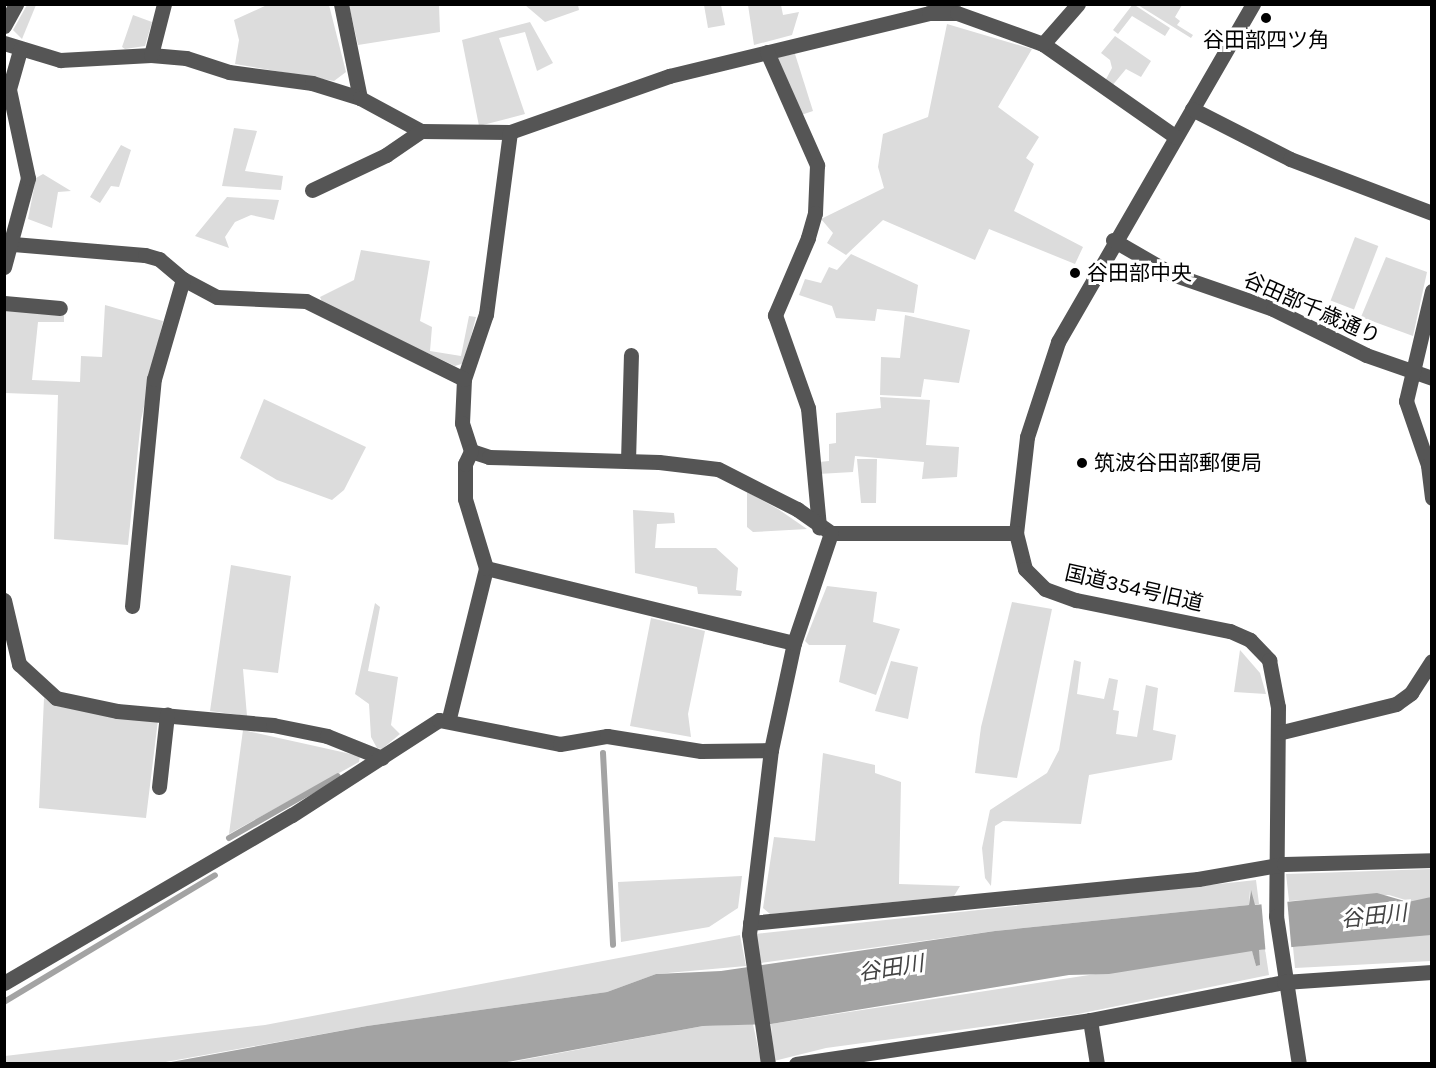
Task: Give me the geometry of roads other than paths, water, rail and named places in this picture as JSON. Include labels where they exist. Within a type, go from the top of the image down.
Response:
[{"type":"street","points":[[4,26],[16,4]]},
{"type":"street","points":[[151,55],[164,4]]},
{"type":"street","points":[[341,4],[360,98]]},
{"type":"street","points":[[1043,44],[1078,4]]},
{"type":"street","name":"国道354号旧道","points":[[1253,4],[1113,240],[1058,342],[1040,389],[1027,437],[1016,533],[1025,569],[1045,589],[1076,600],[1230,631],[1250,640],[1269,660],[1273,674],[1278,733],[1273,872],[1283,974],[1299,1064]]},
{"type":"street","points":[[4,43],[20,50],[74,61],[151,55],[186,58],[229,72],[312,83],[360,98],[421,130],[510,132],[627,88],[929,13],[959,9],[1043,44],[1176,136]]},
{"type":"street","points":[[4,267],[13,244],[28,178],[9,89],[20,50]]},
{"type":"street","points":[[767,52],[817,165],[815,213],[808,238],[774,315],[808,408],[825,530],[794,643],[771,750],[749,928],[768,1062]]},
{"type":"street","points":[[1192,109],[1290,159],[1431,213]]},
{"type":"street","points":[[312,190],[386,155],[421,130]]},
{"type":"street","points":[[449,718],[486,568],[465,499],[465,464],[471,451],[462,423],[465,379],[486,314],[502,221],[510,132]]},
{"type":"street","name":"谷田部千歳通り","points":[[1113,240],[1172,274],[1273,309],[1365,355],[1431,378]]},
{"type":"street","points":[[13,244],[145,255],[159,259],[183,279],[217,297],[306,301],[465,379]]},
{"type":"street","points":[[132,606],[154,379],[183,279]]},
{"type":"street","points":[[1431,291],[1406,401],[1428,465],[1431,498]]},
{"type":"street","points":[[4,303],[60,308]]},
{"type":"street","points":[[628,461],[631,355]]},
{"type":"street","points":[[471,451],[489,457],[628,461],[718,469],[797,509],[825,530],[1016,533]]},
{"type":"street","points":[[486,568],[794,643]]},
{"type":"street","points":[[4,600],[19,664],[50,694],[117,711],[167,714],[327,736],[382,758]]},
{"type":"street","points":[[1278,733],[1396,704],[1411,693],[1431,661]]},
{"type":"street","points":[[159,787],[167,714]]},
{"type":"street","points":[[4,983],[382,758],[429,724],[449,718],[560,744],[606,736],[701,751],[771,750]]},
{"type":"street","points":[[749,928],[1198,879],[1431,860]]},
{"type":"street","points":[[796,1064],[1089,1020],[1283,974],[1431,972]]},
{"type":"street","points":[[1089,1020],[1097,1064]]},
{"type":"water","name":"谷田川","points":[[1251,890],[1255,905],[1377,893],[1408,902],[1431,897],[1431,935],[1259,950],[1260,965],[1256,966],[1252,951],[1109,974],[1069,975],[771,1024],[703,1026],[502,1063],[160,1064],[367,1026],[607,992],[656,974],[721,971],[995,931],[1249,905]]},
{"type":"waterway","points":[[603,753],[613,945]]},
{"type":"waterway","points":[[229,838],[338,776]]},
{"type":"waterway","points":[[4,1002],[215,875]]},
{"type":"place","name":"谷田部四ツ角","points":[[1266,18]]},
{"type":"place","name":"谷田部中央","points":[[1075,273]]},
{"type":"place","name":"筑波谷田部郵便局","points":[[1082,463]]}]
